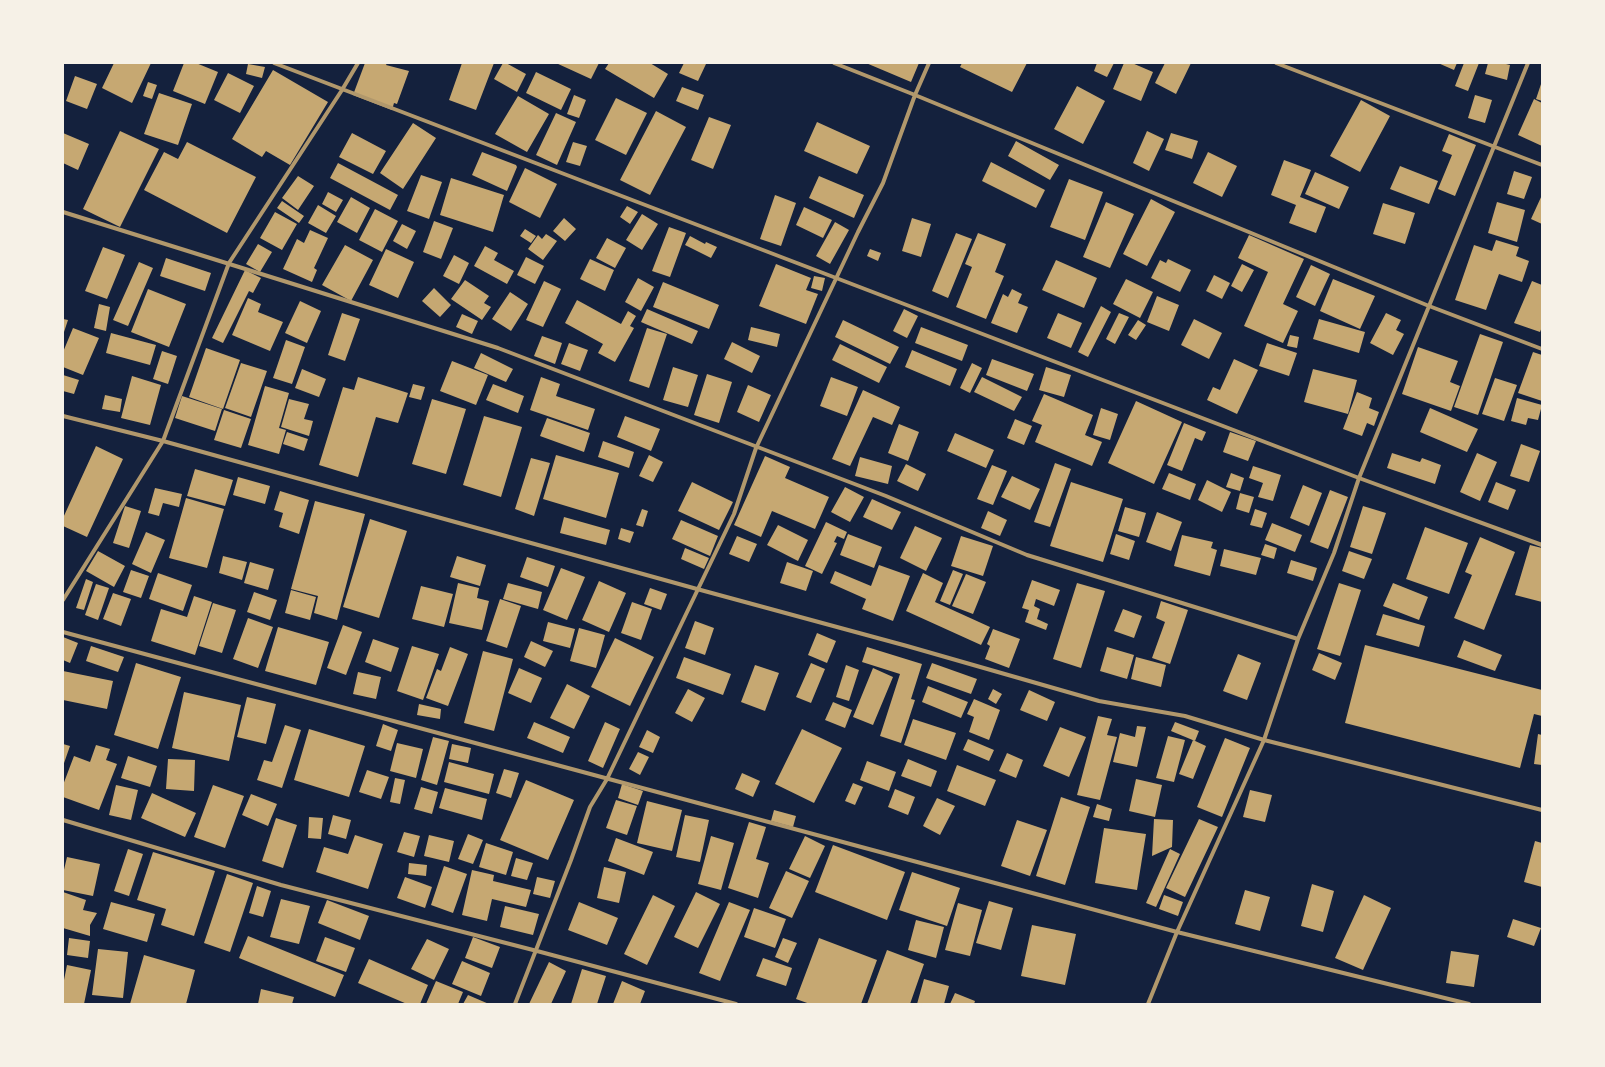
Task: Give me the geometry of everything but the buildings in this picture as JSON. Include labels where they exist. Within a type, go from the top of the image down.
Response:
[{"type":"street","points":[[274,63],[1359,478],[1542,545]]},
{"type":"street","points":[[63,600],[163,442],[229,263],[358,63]]},
{"type":"street","points":[[834,63],[1429,306],[1542,349]]},
{"type":"street","points":[[515,1004],[590,807],[607,779],[734,514],[756,448],[838,278],[858,232],[883,183],[915,95],[929,63]]},
{"type":"street","points":[[1276,63],[1542,165]]},
{"type":"street","points":[[1148,1004],[1177,932],[1264,740],[1298,639],[1334,553],[1359,478],[1528,63]]},
{"type":"street","points":[[63,212],[498,348],[756,448],[886,496],[1027,555],[1298,639]]},
{"type":"street","points":[[63,416],[163,442],[907,646],[1099,701],[1185,716],[1264,740],[1542,810]]},
{"type":"street","points":[[63,632],[1177,932],[1469,1004]]},
{"type":"street","points":[[63,820],[281,885],[736,1004]]}]
